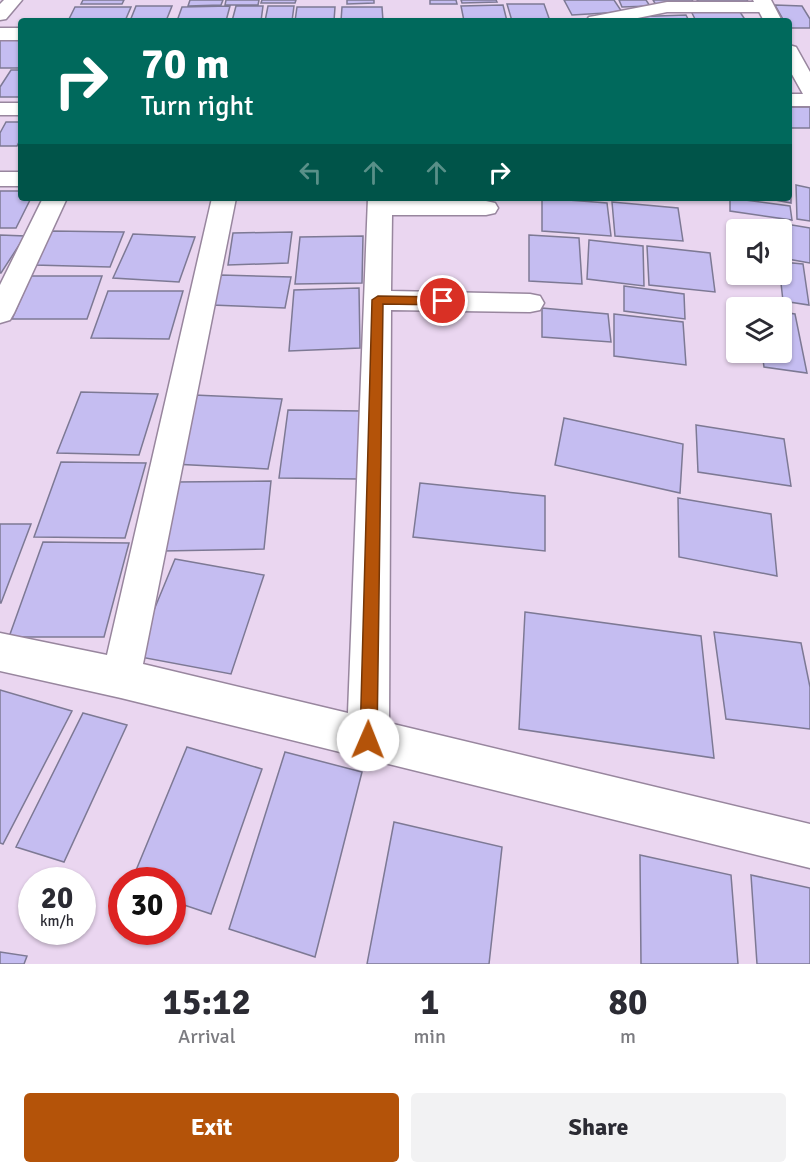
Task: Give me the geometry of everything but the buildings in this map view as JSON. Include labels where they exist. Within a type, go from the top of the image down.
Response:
[{"type":"street","points":[[0,15],[14,0]]},
{"type":"street","points":[[610,18],[667,7],[767,9]]},
{"type":"street","points":[[0,34],[18,34]]},
{"type":"street","points":[[792,56],[810,89]]},
{"type":"street","points":[[792,100],[810,100]]},
{"type":"street","points":[[0,109],[18,109]]},
{"type":"street","points":[[0,179],[18,179]]},
{"type":"street","points":[[0,313],[54,201]]},
{"type":"street","points":[[121,678],[223,201]]},
{"type":"street","points":[[368,740],[379,202],[486,208]]},
{"type":"street","points":[[378,300],[530,303]]},
{"type":"street","points":[[0,652],[121,678],[810,846]]},
{"type":"route","points":[[368,740],[378,300],[443,301]]}]
